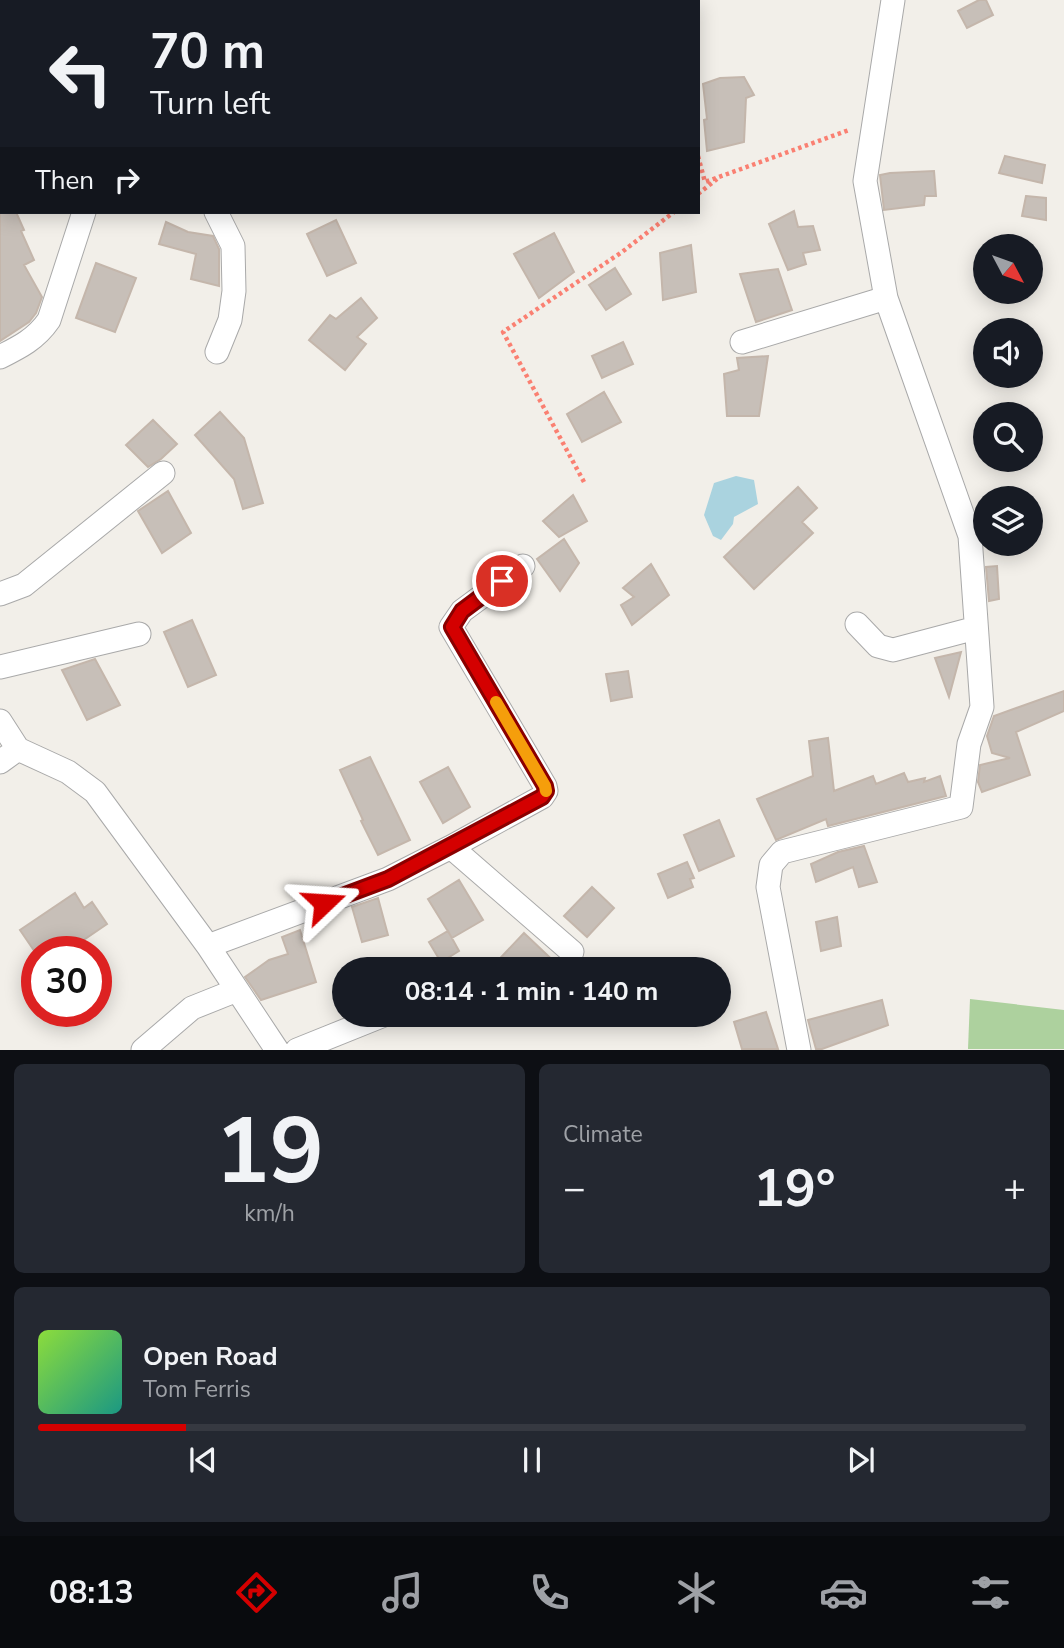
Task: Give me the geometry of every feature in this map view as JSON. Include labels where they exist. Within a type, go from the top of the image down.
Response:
[{"type":"street","points":[[800,1049],[768,887],[771,865],[782,852],[961,807],[969,744],[982,706],[970,536],[886,298],[865,181],[893,0]]},
{"type":"street","points":[[0,357],[27,344],[40,333],[49,320],[83,214]]},
{"type":"street","points":[[217,214],[233,246],[234,291],[230,320],[217,352]]},
{"type":"street","points":[[742,342],[886,298]]},
{"type":"street","points":[[0,594],[24,585],[163,473]]},
{"type":"street","points":[[208,946],[388,879],[542,797],[546,791],[545,786],[452,627],[462,611],[523,566]]},
{"type":"street","points":[[857,624],[878,646],[893,650],[976,628]]},
{"type":"street","points":[[0,667],[139,634]]},
{"type":"street","points":[[0,721],[9,755],[68,772],[95,792],[208,946],[277,1049]]},
{"type":"street","points":[[451,847],[572,952]]},
{"type":"street","points":[[143,1049],[192,1008],[237,990]]},
{"type":"street","points":[[297,1049],[353,1027]]},
{"type":"path","points":[[700,163],[705,182],[873,122]]},
{"type":"path","points":[[700,192],[722,175]]},
{"type":"path","points":[[584,482],[503,331],[622,252],[671,214]]},
{"type":"green space","points":[[970,999],[1064,1010],[1064,1049],[968,1049]]},
{"type":"water","points":[[736,476],[754,480],[758,504],[734,517],[733,524],[721,540],[713,536],[704,515],[714,483]]},
{"type":"building","points":[[979,0],[986,0],[993,15],[967,28],[958,11]]},
{"type":"building","points":[[744,77],[754,95],[746,98],[744,142],[707,151],[703,84],[720,78]]},
{"type":"building","points":[[1005,156],[1045,165],[1042,183],[999,173]]},
{"type":"building","points":[[934,171],[936,196],[925,196],[924,205],[884,210],[880,175]]},
{"type":"building","points":[[1026,196],[1046,198],[1046,220],[1022,216]]},
{"type":"building","points":[[794,211],[798,227],[813,226],[820,250],[803,253],[806,264],[788,270],[769,224]]},
{"type":"building","points":[[0,214],[17,214],[34,260],[24,265],[42,297],[29,322],[0,341]]},
{"type":"building","points":[[336,220],[356,263],[327,276],[307,234]]},
{"type":"building","points":[[166,222],[188,232],[213,236],[219,249],[219,286],[191,279],[196,254],[159,244]]},
{"type":"building","points":[[554,233],[574,272],[539,298],[514,254]]},
{"type":"building","points":[[691,245],[696,292],[663,300],[660,253]]},
{"type":"building","points":[[96,263],[136,278],[115,332],[76,318]]},
{"type":"building","points":[[615,268],[631,294],[606,310],[589,285]]},
{"type":"building","points":[[778,269],[792,310],[756,322],[740,274]]},
{"type":"building","points":[[361,298],[377,318],[357,337],[366,344],[345,370],[309,340],[330,315],[336,319]]},
{"type":"building","points":[[623,342],[633,364],[602,378],[592,356]]},
{"type":"building","points":[[768,356],[759,416],[727,416],[724,374],[739,370],[737,358]]},
{"type":"building","points":[[604,392],[621,422],[582,442],[567,414]]},
{"type":"building","points":[[220,412],[244,438],[263,503],[243,509],[234,479],[195,435]]},
{"type":"building","points":[[153,420],[177,444],[148,467],[126,445]]},
{"type":"building","points":[[798,487],[817,508],[802,522],[813,533],[754,589],[724,557]]},
{"type":"building","points":[[168,491],[191,533],[162,553],[138,511]]},
{"type":"building","points":[[573,495],[587,521],[559,537],[543,521]]},
{"type":"building","points":[[564,539],[579,563],[560,591],[537,559]]},
{"type":"building","points":[[651,564],[669,595],[632,625],[621,605],[634,597],[623,588]]},
{"type":"building","points":[[997,566],[999,599],[989,601],[986,567]]},
{"type":"building","points":[[192,620],[216,675],[188,687],[164,632]]},
{"type":"building","points":[[961,652],[949,697],[935,658]]},
{"type":"building","points":[[95,659],[120,705],[87,720],[62,670]]},
{"type":"building","points":[[628,671],[632,697],[611,701],[606,674]]},
{"type":"building","points":[[1064,691],[1064,711],[1016,732],[1030,775],[982,792],[978,782],[980,765],[1010,758],[992,753],[987,736],[994,716]]},
{"type":"building","points":[[828,738],[834,791],[873,776],[876,784],[904,773],[908,782],[925,778],[924,782],[940,776],[946,796],[828,826],[826,819],[776,840],[757,799],[813,776],[809,741]]},
{"type":"building","points":[[370,757],[410,840],[378,855],[340,770]]},
{"type":"building","points":[[448,767],[470,807],[443,823],[420,782]]},
{"type":"building","points":[[719,820],[734,856],[699,871],[684,835]]},
{"type":"building","points":[[864,846],[877,882],[859,887],[853,867],[816,882],[811,864],[838,852]]},
{"type":"building","points":[[687,862],[694,878],[690,879],[693,887],[668,898],[658,874]]},
{"type":"building","points":[[459,880],[483,920],[452,938],[428,899]]},
{"type":"building","points":[[592,887],[614,908],[587,937],[564,916]]},
{"type":"building","points":[[75,893],[84,908],[92,902],[107,924],[89,936],[24,936],[20,930]]},
{"type":"building","points":[[378,898],[388,935],[362,942],[352,907]]},
{"type":"building","points":[[837,917],[841,946],[821,951],[816,922]]},
{"type":"building","points":[[300,930],[316,982],[261,1000],[245,977],[269,960],[288,954],[282,937]]},
{"type":"building","points":[[448,931],[459,951],[449,957],[438,957],[429,942]]},
{"type":"building","points":[[524,933],[549,957],[501,957]]},
{"type":"building","points":[[882,1000],[888,1025],[816,1049],[808,1020]]},
{"type":"building","points":[[766,1012],[778,1049],[742,1049],[734,1022]]},
{"type":"slow traffic","points":[[496,702],[546,791]]},
{"type":"route","points":[[324,903],[388,879],[542,797],[546,791],[452,627],[462,611],[502,581]]}]
